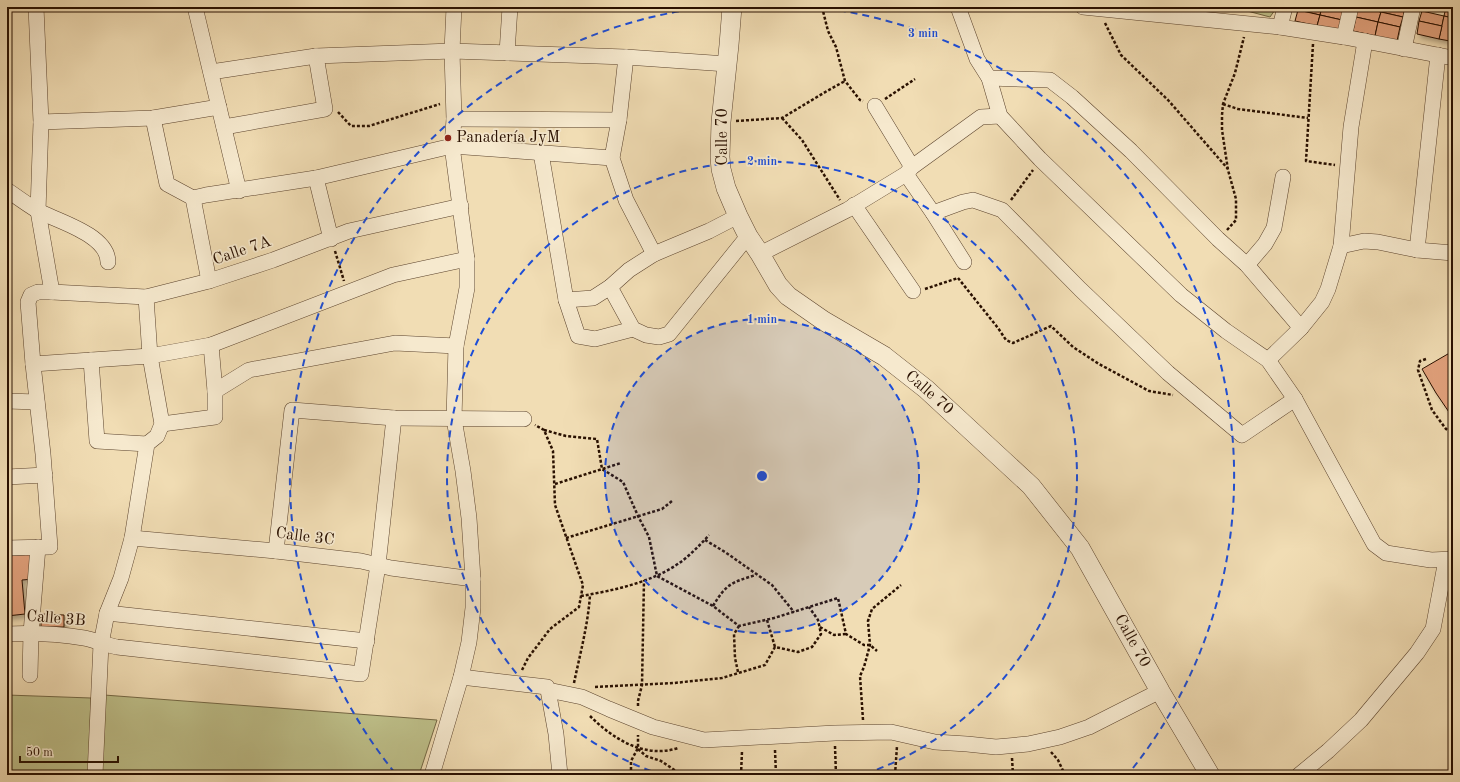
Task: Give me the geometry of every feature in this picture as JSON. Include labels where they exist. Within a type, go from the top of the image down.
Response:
[{"type":"street","points":[[36,7],[41,122],[38,211],[52,292]]},
{"type":"street","points":[[195,7],[239,190]]},
{"type":"street","points":[[432,775],[462,677],[469,642],[473,608],[473,579],[469,518],[454,419],[456,346],[467,288],[468,259],[452,146],[454,119],[452,51],[454,7]]},
{"type":"street","points":[[506,53],[510,7]]},
{"type":"street","name":"Calle 70","points":[[732,7],[721,122],[721,169],[726,188],[738,216],[748,236],[778,286],[788,296],[824,321],[884,356],[926,389],[1031,486],[1066,528],[1080,548],[1160,691],[1210,775]]},
{"type":"street","points":[[958,7],[977,59],[989,78],[1000,116],[1040,159],[1181,295],[1226,331],[1268,360],[1295,399],[1374,544],[1386,553],[1431,560],[1450,559],[1433,629],[1417,653],[1362,720],[1299,775]]},
{"type":"street","points":[[1083,7],[1280,27],[1344,37],[1453,58]]},
{"type":"street","points":[[1280,27],[1285,7]]},
{"type":"street","points":[[1344,37],[1351,7]]},
{"type":"street","points":[[1404,49],[1413,7]]},
{"type":"street","points":[[1268,360],[1301,328],[1322,302],[1328,289],[1341,246],[1351,127],[1365,41]]},
{"type":"street","points":[[211,72],[316,56],[452,51],[626,57],[727,64]]},
{"type":"street","points":[[1417,250],[1438,55]]},
{"type":"street","points":[[224,127],[325,109],[316,56]]},
{"type":"street","points":[[626,57],[619,120],[612,158],[626,200],[654,254]]},
{"type":"street","points":[[989,78],[1050,80],[1072,97],[1131,151],[1218,239],[1247,265],[1301,328]]},
{"type":"street","points":[[875,106],[909,171],[964,262]]},
{"type":"street","points":[[41,122],[153,118],[219,107]]},
{"type":"street","points":[[760,254],[851,208],[909,171],[981,117],[1000,116]]},
{"type":"street","points":[[153,118],[167,184],[193,198],[316,178],[452,146],[612,158]]},
{"type":"street","points":[[454,119],[619,120]]},
{"type":"street","points":[[541,153],[566,300],[578,336],[595,339],[634,329]]},
{"type":"street","points":[[1247,265],[1265,244],[1274,228],[1283,177]]},
{"type":"street","points":[[316,178],[331,239]]},
{"type":"street","points":[[7,190],[38,211],[81,229],[103,247],[108,257],[108,262]]},
{"type":"street","points":[[193,198],[209,281]]},
{"type":"street","points":[[933,212],[973,200],[1002,210],[1080,289],[1168,373],[1242,435],[1295,399]]},
{"type":"street","name":"Calle 7A","points":[[33,364],[28,302],[31,295],[38,292],[146,297],[209,281],[331,239],[349,231],[461,206]]},
{"type":"street","points":[[851,208],[913,291]]},
{"type":"street","points":[[566,300],[593,298],[610,287],[629,270],[654,254],[709,231],[738,216]]},
{"type":"street","points":[[610,287],[634,329],[646,335],[659,338],[669,334],[748,236]]},
{"type":"street","points":[[1341,246],[1364,241],[1378,242],[1417,250],[1453,253]]},
{"type":"street","points":[[30,675],[31,633],[44,547],[45,475],[33,364],[150,356],[211,345],[393,275],[468,259]]},
{"type":"street","points":[[91,360],[97,441],[147,444],[157,436],[162,424],[150,356],[146,297]]},
{"type":"street","points":[[216,391],[249,370],[395,343],[456,346]]},
{"type":"street","points":[[162,424],[215,417],[216,391],[211,345]]},
{"type":"street","points":[[7,401],[37,402]]},
{"type":"street","points":[[276,551],[292,410],[394,418],[524,419]]},
{"type":"street","points":[[108,613],[368,641],[378,566],[394,418]]},
{"type":"street","points":[[95,775],[101,644],[108,613],[121,578],[132,538],[147,444]]},
{"type":"street","points":[[7,477],[45,475]]},
{"type":"street","name":"Calle 3C","points":[[132,538],[276,551],[361,561],[378,566],[473,579]]},
{"type":"street","points":[[7,548],[44,547]]},
{"type":"street","name":"Calle 3B","points":[[7,634],[31,633],[85,638],[101,644],[117,647],[361,674],[368,641]]},
{"type":"street","points":[[462,677],[547,687],[556,734],[560,775]]},
{"type":"street","points":[[548,690],[572,691],[582,697],[639,722],[704,740],[835,733],[891,732],[936,742],[996,747],[1060,737],[1089,727],[1160,691]]},
{"type":"path","points":[[822,7],[828,31],[836,47],[845,82],[860,100],[875,106],[915,79]]},
{"type":"path","points":[[1099,8],[1121,55],[1168,100],[1228,170]]},
{"type":"path","points":[[1218,239],[1236,220],[1236,199],[1228,170],[1222,130],[1223,104],[1235,72],[1248,23]]},
{"type":"path","points":[[1314,32],[1306,161],[1347,167]]},
{"type":"path","points":[[721,122],[782,118],[845,82]]},
{"type":"path","points":[[325,109],[337,112],[351,126],[369,126],[454,99]]},
{"type":"path","points":[[1223,104],[1238,109],[1308,118]]},
{"type":"path","points":[[782,118],[802,140],[851,208]]},
{"type":"path","points":[[1002,210],[1018,191],[1040,159]]},
{"type":"path","points":[[331,239],[347,293]]},
{"type":"path","points":[[913,291],[942,284],[958,278],[962,272],[964,262]]},
{"type":"path","points":[[958,278],[1006,340],[1013,343],[1051,326],[1074,347],[1099,364],[1149,391],[1172,395],[1176,394],[1182,385]]},
{"type":"path","points":[[1426,359],[1420,361],[1418,370],[1424,389],[1432,410],[1446,429],[1453,434]]},
{"type":"path","points":[[524,419],[544,430],[566,436],[597,438],[602,469],[623,482],[649,537],[657,576]]},
{"type":"path","points":[[515,684],[528,658],[550,629],[579,608],[583,585],[555,505],[553,451],[544,430]]},
{"type":"path","points":[[555,484],[621,463]]},
{"type":"path","points":[[566,538],[662,509],[672,501]]},
{"type":"path","points":[[581,596],[619,589],[657,576],[686,558],[709,535]]},
{"type":"path","points":[[705,540],[772,585],[794,612]]},
{"type":"path","points":[[714,606],[720,594],[732,582],[757,575]]},
{"type":"path","points":[[657,576],[714,606],[739,626]]},
{"type":"path","points":[[631,775],[631,761],[638,748],[638,701],[642,685],[644,580]]},
{"type":"path","points":[[865,732],[860,676],[870,645],[868,621],[872,609],[901,585]]},
{"type":"path","points":[[590,595],[589,609],[572,691],[722,678],[765,665],[775,647],[767,620]]},
{"type":"path","points":[[738,672],[735,658],[734,634],[739,626],[767,620],[838,598],[846,634]]},
{"type":"path","points":[[775,647],[798,652],[812,647],[822,634],[818,620],[809,608]]},
{"type":"path","points":[[820,626],[834,635],[846,634],[864,645],[870,645],[877,651]]},
{"type":"path","points":[[835,733],[836,775]]},
{"type":"path","points":[[895,775],[898,734]]},
{"type":"path","points":[[774,736],[776,775]]},
{"type":"path","points":[[741,775],[743,738]]},
{"type":"path","points":[[1041,741],[1058,760],[1065,775]]},
{"type":"path","points":[[638,748],[646,756],[661,761],[682,775]]},
{"type":"green space","points":[[1232,7],[1277,7],[1270,17]]},
{"type":"green space","points":[[7,695],[91,698],[89,775],[7,775]]},
{"type":"green space","points":[[104,695],[437,720],[419,775],[101,775]]},
{"type":"building","points":[[1298,7],[1322,7],[1320,15],[1298,10]]},
{"type":"building","points":[[1322,7],[1333,7],[1344,10],[1342,20],[1320,15]]},
{"type":"building","points":[[1358,7],[1381,12],[1378,22],[1356,17]]},
{"type":"building","points":[[1360,7],[1382,7],[1381,12]]},
{"type":"building","points":[[1382,7],[1405,7],[1403,17],[1381,12]]},
{"type":"building","points":[[1446,7],[1453,7],[1453,18],[1444,16]]},
{"type":"building","points":[[1298,10],[1320,15],[1317,26],[1295,21]]},
{"type":"building","points":[[1422,11],[1444,16],[1442,26],[1419,21]]},
{"type":"building","points":[[1381,12],[1403,17],[1400,27],[1378,22]]},
{"type":"building","points":[[1320,15],[1342,20],[1339,31],[1317,26]]},
{"type":"building","points":[[1444,16],[1453,18],[1453,28],[1450,41],[1439,39]]},
{"type":"building","points":[[1356,17],[1378,22],[1375,36],[1353,31]]},
{"type":"building","points":[[1419,21],[1442,26],[1439,39],[1417,34]]},
{"type":"building","points":[[1378,22],[1400,27],[1397,41],[1375,36]]},
{"type":"building","points":[[1453,351],[1453,418],[1422,369]]},
{"type":"building","points":[[32,554],[34,579],[22,580],[25,614],[7,616],[7,556]]},
{"type":"building","points":[[41,614],[64,615],[64,627],[41,627]]},
{"type":"place","name":"Panadería JyM","points":[[448,138]]}]
